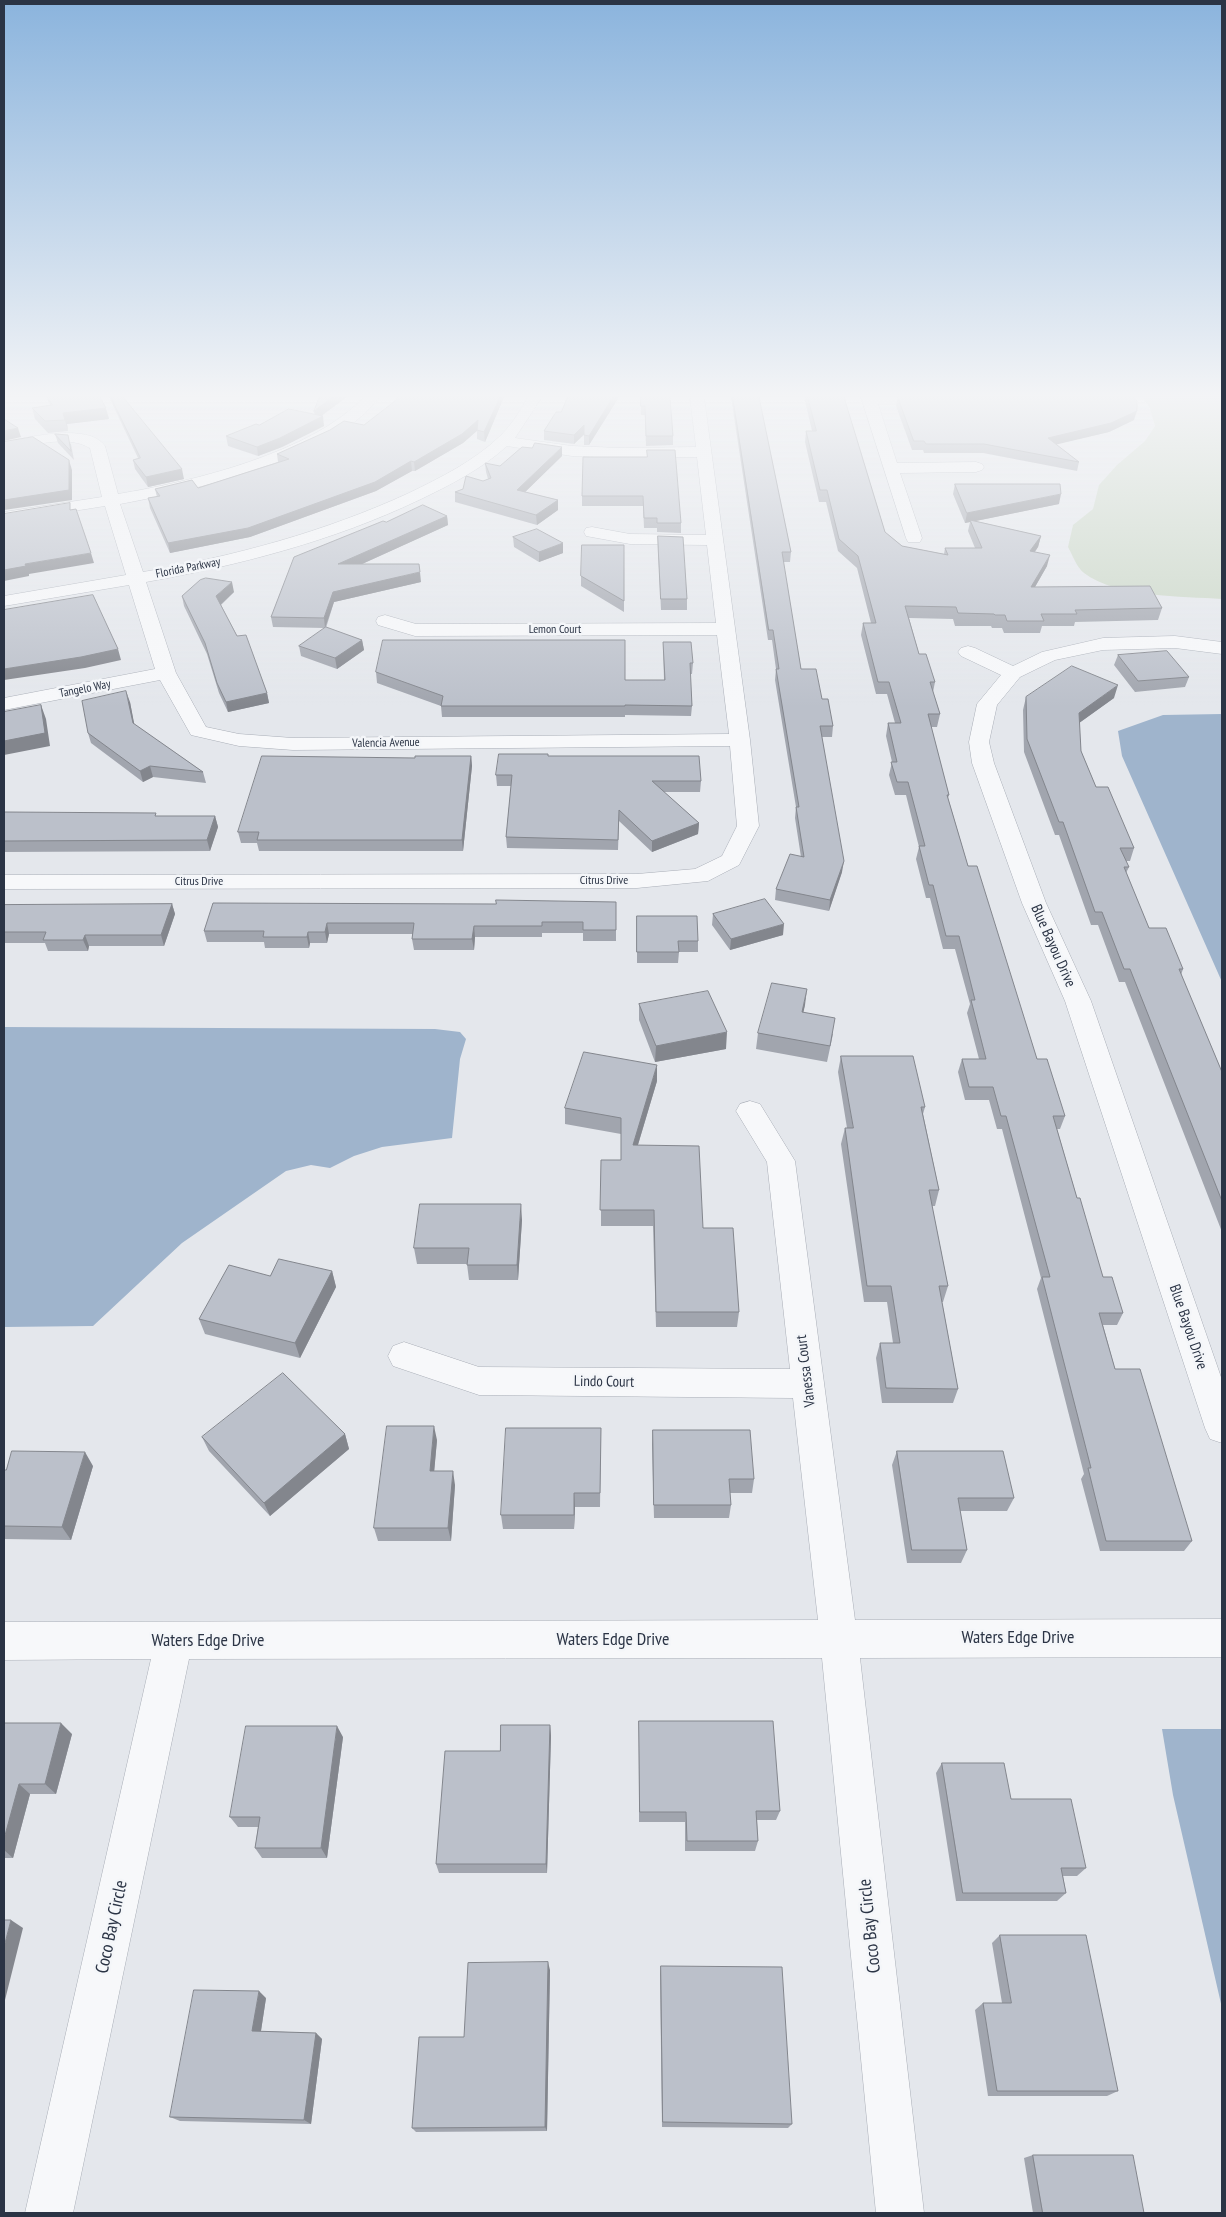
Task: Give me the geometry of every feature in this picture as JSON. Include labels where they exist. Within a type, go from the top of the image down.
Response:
[{"type":"street","points":[[4,516],[108,500]]},
{"type":"street","name":"Valencia Avenue","points":[[111,500],[166,673],[198,730],[239,740],[303,744],[740,740]]},
{"type":"street","name":"Florida Parkway","points":[[4,601],[238,558],[286,546],[346,526],[408,500]]},
{"type":"street","name":"Citrus Drive","points":[[4,882],[637,881],[700,876],[731,860],[748,826],[740,740],[709,500]]},
{"type":"street","points":[[901,500],[914,538]]},
{"type":"street","points":[[592,532],[630,539],[714,540]]},
{"type":"street","name":"Lemon Court","points":[[385,621],[415,630],[726,629]]},
{"type":"street","name":"Blue Bayou Drive","points":[[1219,1409],[1078,1001],[1034,903],[982,763],[979,742],[987,704],[1013,673],[1049,656],[1104,644],[1175,642],[1222,648]]},
{"type":"street","points":[[968,652],[1013,673]]},
{"type":"street","name":"Tangelo Way","points":[[4,704],[166,673]]},
{"type":"street","name":"Vanessa Court","points":[[750,1111],[781,1161],[839,1639]]},
{"type":"street","name":"Lindo Court","points":[[404,1356],[478,1381],[808,1384]]},
{"type":"street","name":"Waters Edge Drive","points":[[4,1641],[1222,1638]]},
{"type":"street","name":"Coco Bay Circle","points":[[839,1639],[900,2213]]},
{"type":"street","name":"Coco Bay Circle","points":[[49,2213],[174,1641]]},
{"type":"green space","points":[[1095,500],[1222,500],[1222,599],[1169,596],[1132,591],[1098,581],[1081,571],[1068,547],[1073,525],[1093,509]]},
{"type":"water","points":[[1222,714],[1222,982],[1122,756],[1118,731],[1163,715]]},
{"type":"water","points":[[4,1027],[435,1029],[460,1032],[466,1039],[460,1059],[452,1138],[382,1147],[354,1156],[330,1168],[311,1165],[286,1171],[182,1243],[93,1326],[4,1327]]},
{"type":"water","points":[[1162,1729],[1222,1729],[1222,2008],[1173,1795]]},
{"type":"building","points":[[149,500],[324,500],[248,528],[168,543]]},
{"type":"building","points":[[485,500],[557,500],[536,515]]},
{"type":"building","points":[[643,500],[679,500],[681,523],[657,523],[657,518],[644,518]]},
{"type":"building","points":[[749,500],[780,500],[791,552],[782,552],[801,669],[816,669],[822,699],[828,699],[833,726],[820,726],[844,861],[830,900],[776,889],[790,854],[804,857],[796,807],[799,807],[776,669],[779,669],[773,630],[769,630]]},
{"type":"building","points":[[830,500],[875,500],[885,532],[902,546],[948,555],[945,548],[982,548],[970,520],[1041,536],[1030,551],[1050,555],[1031,587],[1150,586],[1162,608],[1075,610],[1077,614],[1041,614],[1044,621],[1007,621],[1005,615],[958,613],[956,607],[905,606],[919,654],[926,654],[935,682],[930,682],[940,714],[928,714],[949,795],[947,795],[968,866],[977,866],[1037,1059],[1047,1059],[1065,1116],[1053,1116],[1077,1198],[1080,1198],[1103,1277],[1112,1277],[1123,1313],[1099,1313],[1115,1369],[1140,1369],[1192,1541],[1106,1541],[1088,1468],[1091,1468],[1042,1277],[1050,1277],[1006,1116],[1001,1116],[993,1087],[969,1087],[962,1059],[986,1059],[971,1000],[975,1000],[959,936],[946,936],[933,885],[929,885],[919,846],[925,846],[908,782],[897,782],[891,762],[897,762],[888,723],[901,723],[889,682],[878,682],[863,623],[876,623],[858,556],[839,539]]},
{"type":"building","points":[[962,500],[1029,500],[967,513]]},
{"type":"building","points":[[70,503],[70,510],[76,509],[91,553],[25,564],[26,566],[4,570],[4,514]]},
{"type":"building","points":[[423,505],[447,516],[338,564],[419,564],[420,572],[333,592],[324,618],[271,617],[294,557],[383,521],[386,522]]},
{"type":"building","points":[[537,529],[563,543],[539,552],[513,537]]},
{"type":"building","points":[[658,536],[683,537],[687,599],[661,599]]},
{"type":"building","points":[[582,545],[624,545],[624,601],[581,576]]},
{"type":"building","points":[[206,578],[232,582],[216,596],[237,636],[246,635],[267,693],[226,702],[217,683],[205,643],[182,596],[200,580]]},
{"type":"building","points":[[93,595],[118,649],[4,669],[4,610]]},
{"type":"building","points":[[326,627],[362,640],[335,658],[299,646]]},
{"type":"building","points":[[383,640],[625,640],[625,680],[665,680],[663,642],[691,642],[693,663],[690,663],[692,706],[441,706],[443,696],[376,672]]},
{"type":"building","points":[[1167,651],[1189,677],[1138,681],[1118,655]]},
{"type":"building","points":[[1072,666],[1118,685],[1079,713],[1081,751],[1096,787],[1108,787],[1134,848],[1120,848],[1129,867],[1124,867],[1149,928],[1166,928],[1183,969],[1179,969],[1222,1072],[1222,1201],[1130,969],[1124,969],[1102,912],[1095,912],[1063,822],[1059,822],[1027,739],[1026,697]]},
{"type":"building","points":[[126,691],[133,723],[203,772],[150,766],[140,771],[88,733],[82,701]]},
{"type":"building","points":[[41,705],[45,733],[4,741],[4,712]]},
{"type":"building","points":[[499,754],[548,754],[548,756],[699,756],[701,781],[652,781],[699,823],[652,841],[619,810],[618,840],[506,837],[512,775],[496,775]]},
{"type":"building","points":[[262,756],[415,758],[415,756],[471,756],[462,840],[257,840],[259,832],[238,832]]},
{"type":"building","points":[[4,812],[156,813],[155,816],[215,816],[207,840],[4,841]]},
{"type":"building","points":[[765,899],[784,924],[731,939],[713,914]]},
{"type":"building","points":[[496,900],[616,902],[616,930],[583,930],[583,922],[542,922],[542,926],[474,926],[472,939],[412,939],[414,923],[327,923],[325,932],[308,932],[307,937],[263,937],[264,931],[204,931],[213,903],[496,904]]},
{"type":"building","points":[[172,904],[161,935],[85,935],[83,940],[43,940],[46,932],[4,932],[4,905]]},
{"type":"building","points":[[637,916],[697,916],[698,941],[678,941],[679,952],[637,952]]},
{"type":"building","points":[[772,983],[807,989],[802,1012],[835,1018],[830,1046],[758,1033]]},
{"type":"building","points":[[708,991],[727,1032],[656,1046],[639,1004]]},
{"type":"building","points":[[584,1052],[657,1065],[633,1145],[699,1146],[703,1228],[733,1228],[739,1312],[656,1312],[654,1210],[600,1210],[601,1160],[621,1160],[621,1118],[565,1108]]},
{"type":"building","points":[[841,1056],[913,1056],[925,1107],[921,1107],[939,1190],[929,1190],[948,1286],[939,1286],[958,1389],[886,1388],[880,1343],[900,1343],[891,1286],[867,1286],[845,1128],[853,1128]]},
{"type":"building","points":[[420,1204],[521,1204],[517,1265],[467,1265],[469,1248],[414,1248]]},
{"type":"building","points":[[279,1259],[332,1271],[295,1343],[199,1319],[229,1265],[270,1276]]},
{"type":"building","points":[[283,1373],[345,1434],[264,1503],[202,1437]]},
{"type":"building","points":[[387,1426],[434,1426],[430,1471],[453,1471],[448,1528],[374,1528]]},
{"type":"building","points":[[506,1428],[601,1428],[600,1493],[574,1493],[574,1515],[501,1515]]},
{"type":"building","points":[[653,1430],[750,1430],[754,1479],[729,1479],[731,1505],[654,1505]]},
{"type":"building","points":[[12,1451],[85,1452],[62,1527],[4,1526],[4,1470],[6,1470]]},
{"type":"building","points":[[897,1451],[1003,1451],[1014,1498],[958,1498],[967,1550],[912,1550]]},
{"type":"building","points":[[639,1721],[773,1721],[780,1811],[756,1811],[758,1841],[687,1841],[686,1812],[640,1812]]},
{"type":"building","points":[[4,1723],[61,1723],[45,1784],[19,1784],[4,1839]]},
{"type":"building","points":[[501,1725],[550,1725],[546,1864],[436,1864],[445,1751],[500,1751]]},
{"type":"building","points":[[246,1726],[337,1726],[321,1848],[255,1848],[260,1817],[230,1817]]},
{"type":"building","points":[[942,1763],[1004,1763],[1011,1799],[1071,1799],[1086,1868],[1061,1868],[1066,1893],[963,1893]]},
{"type":"building","points":[[4,1920],[11,1920],[4,1947]]},
{"type":"building","points":[[1000,1935],[1086,1935],[1118,2091],[997,2091],[983,2003],[1011,2003]]},
{"type":"building","points":[[548,1962],[545,2127],[412,2128],[419,2037],[464,2037],[468,1963]]},
{"type":"building","points":[[661,1966],[782,1967],[792,2124],[663,2122]]},
{"type":"building","points":[[194,1990],[259,1991],[252,2031],[316,2033],[304,2120],[170,2117]]},
{"type":"building","points":[[1033,2155],[1133,2155],[1144,2213],[1043,2213]]}]
